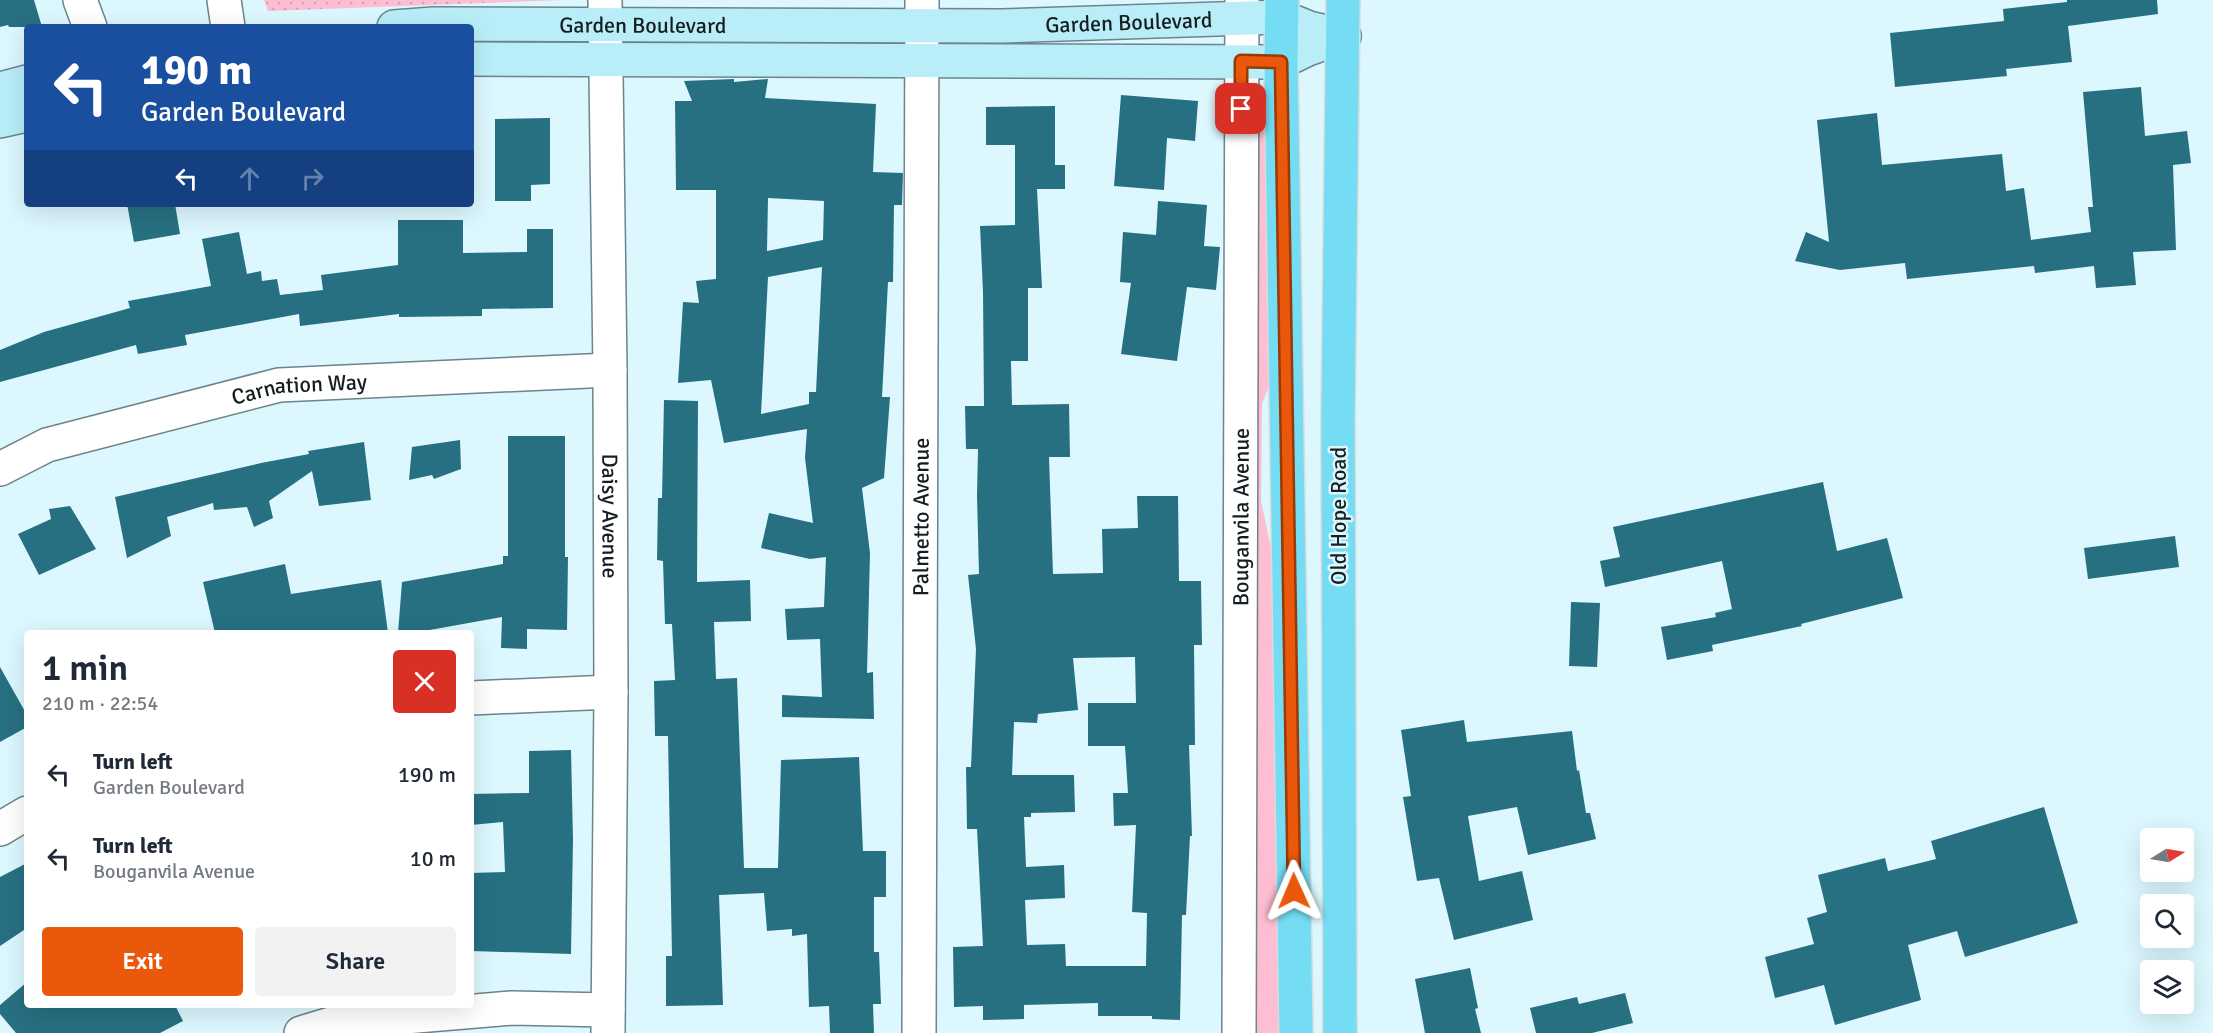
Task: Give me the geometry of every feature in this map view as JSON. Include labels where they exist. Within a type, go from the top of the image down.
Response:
[{"type":"main road","name":"Old Hope Road","points":[[1340,1033],[1338,419],[1343,0]]},
{"type":"main road","points":[[1282,8],[1296,1033]]},
{"type":"street","points":[[80,0],[89,24]]},
{"type":"street","points":[[224,0],[228,24]]},
{"type":"street","name":"Garden Boulevard","points":[[433,24],[605,13],[922,12],[1083,24],[1242,9],[1282,8],[1309,28],[1344,36]]},
{"type":"street","name":"Bouganvila Avenue","points":[[1239,1033],[1242,9]]},
{"type":"street","name":"Palmetto Avenue","points":[[919,1033],[922,12]]},
{"type":"street","name":"Daisy Avenue","points":[[605,13],[610,370],[611,692],[608,1022]]},
{"type":"street","name":"Garden Boulevard","points":[[474,59],[1281,62],[1344,36]]},
{"type":"street","points":[[0,89],[24,83]]},
{"type":"street","points":[[0,121],[24,116]]},
{"type":"street","name":"Carnation Way","points":[[0,469],[47,445],[279,385],[610,370]]},
{"type":"street","points":[[474,698],[611,692]]},
{"type":"street","points":[[0,829],[24,815]]},
{"type":"street","points":[[301,1033],[334,1023],[512,1008],[608,1022]]},
{"type":"shaded area","points":[[264,0],[564,0],[268,11]]},
{"type":"shaded area","points":[[1263,88],[1274,93],[1274,373],[1262,404],[1261,501],[1277,576],[1278,1033],[1253,1033],[1255,89]]},
{"type":"building","points":[[0,0],[34,0],[41,24],[0,27]]},
{"type":"building","points":[[2067,0],[2157,0],[2158,14],[2068,26],[2072,62],[2006,69],[2007,76],[1895,87],[1890,33],[2004,21],[2003,9],[2067,2]]},
{"type":"building","points":[[734,79],[734,82],[768,79],[765,98],[876,104],[873,172],[903,173],[902,205],[894,205],[893,282],[888,282],[882,397],[890,397],[884,478],[862,488],[870,553],[867,673],[873,672],[874,719],[782,717],[782,695],[822,697],[820,639],[787,640],[785,609],[824,607],[826,557],[810,559],[761,548],[769,513],[813,523],[805,458],[807,429],[724,443],[711,380],[678,383],[683,302],[699,303],[696,281],[716,279],[716,190],[676,190],[675,101],[692,101],[684,81]],"holes":[[[768,198],[824,201],[823,240],[767,251]],[[822,267],[816,392],[809,392],[809,404],[761,414],[768,277]]]},
{"type":"building","points":[[2141,87],[2145,136],[2187,131],[2191,163],[2173,165],[2176,250],[2133,252],[2136,285],[2096,288],[2094,266],[2035,273],[2034,266],[1907,279],[1905,263],[1840,270],[1795,261],[1806,232],[1829,242],[1817,120],[1877,113],[1882,165],[2002,154],[2006,191],[2024,188],[2031,240],[2091,232],[2088,207],[2093,207],[2083,92]]},
{"type":"building","points":[[1121,95],[1198,101],[1195,141],[1167,138],[1164,190],[1114,186]]},
{"type":"building","points":[[1055,106],[1055,165],[1065,165],[1065,189],[1037,189],[1042,288],[1028,288],[1028,361],[1011,361],[1012,405],[1069,404],[1070,457],[1049,457],[1053,574],[1103,573],[1102,529],[1138,528],[1137,496],[1178,496],[1179,581],[1201,581],[1202,645],[1194,645],[1195,745],[1189,745],[1192,836],[1190,836],[1186,915],[1182,915],[1180,1020],[1152,1019],[1152,1016],[1098,1016],[1098,1003],[1024,1005],[1024,1019],[983,1020],[983,1006],[954,1007],[953,947],[983,946],[977,829],[967,829],[966,767],[971,767],[976,649],[968,575],[979,574],[978,449],[966,449],[965,406],[984,406],[980,226],[1015,225],[1015,145],[986,145],[986,107]],"holes":[[[1135,657],[1136,703],[1088,703],[1088,746],[1125,746],[1128,793],[1113,793],[1114,826],[1136,825],[1132,912],[1147,913],[1146,966],[1066,966],[1065,944],[1027,945],[1025,900],[1065,898],[1064,865],[1026,867],[1024,817],[1031,817],[1031,813],[1075,812],[1074,775],[1012,775],[1014,722],[1037,723],[1038,714],[1078,710],[1073,658]]]},
{"type":"building","points":[[550,118],[550,184],[531,185],[531,201],[495,201],[495,119]]},
{"type":"building","points":[[1158,201],[1207,205],[1204,246],[1220,247],[1216,290],[1187,287],[1177,361],[1121,354],[1131,283],[1120,282],[1123,232],[1156,235]]},
{"type":"building","points":[[128,207],[176,207],[180,234],[134,242]]},
{"type":"building","points":[[398,220],[463,220],[463,253],[527,252],[527,229],[553,229],[553,308],[482,309],[482,316],[399,317],[399,314],[300,326],[299,314],[185,335],[187,345],[138,354],[136,345],[0,382],[0,350],[44,332],[130,308],[128,301],[211,286],[202,239],[239,232],[247,274],[261,271],[262,281],[277,279],[280,295],[323,290],[321,275],[398,265]]},
{"type":"building","points":[[664,400],[698,401],[697,582],[750,580],[751,621],[714,622],[716,679],[737,678],[744,868],[778,868],[781,760],[859,757],[863,851],[886,851],[886,897],[874,897],[874,952],[879,952],[881,1004],[873,1004],[874,1033],[830,1033],[829,1006],[809,1007],[807,934],[792,936],[792,929],[767,931],[764,893],[719,895],[723,1005],[666,1006],[666,956],[672,956],[668,736],[655,736],[654,681],[675,680],[672,624],[665,624],[663,561],[657,560],[658,498],[662,498]]},
{"type":"building","points":[[508,436],[565,436],[567,630],[527,629],[527,649],[501,648],[502,617],[430,630],[398,630],[402,582],[503,564],[503,556],[508,556]]},
{"type":"building","points":[[460,440],[461,469],[434,479],[432,475],[409,480],[412,447]]},
{"type":"building","points":[[364,442],[371,500],[319,506],[312,471],[269,501],[273,518],[254,527],[247,507],[214,510],[213,503],[167,517],[171,536],[127,558],[115,497],[309,454],[308,451]]},
{"type":"building","points":[[1823,482],[1837,551],[1887,538],[1903,598],[1801,624],[1802,626],[1712,645],[1713,651],[1667,660],[1661,627],[1716,617],[1715,613],[1732,609],[1722,561],[1605,587],[1600,561],[1620,557],[1613,527]]},
{"type":"building","points":[[70,506],[96,549],[39,575],[18,534],[51,519],[49,509]]},
{"type":"building","points":[[2175,536],[2179,567],[2088,579],[2084,548]]},
{"type":"building","points":[[285,564],[291,594],[381,580],[388,630],[214,630],[203,582]]},
{"type":"building","points":[[1571,602],[1600,603],[1597,667],[1569,666]]},
{"type":"building","points":[[0,667],[24,710],[24,729],[0,742]]},
{"type":"building","points":[[1464,720],[1467,742],[1572,731],[1577,771],[1579,770],[1586,813],[1590,813],[1596,839],[1528,855],[1517,807],[1468,816],[1479,881],[1522,871],[1533,920],[1454,940],[1439,878],[1417,881],[1403,797],[1411,796],[1401,730]]},
{"type":"building","points":[[571,750],[573,840],[571,954],[474,951],[474,873],[505,872],[503,822],[474,825],[474,794],[529,793],[529,751]]},
{"type":"building","points":[[2044,807],[2078,923],[1965,957],[1957,931],[1908,945],[1921,1000],[1835,1025],[1824,985],[1775,998],[1765,957],[1814,944],[1807,918],[1827,912],[1818,875],[1885,858],[1888,871],[1936,859],[1931,841]]},
{"type":"building","points":[[24,865],[24,930],[0,946],[0,877]]},
{"type":"building","points":[[1470,968],[1478,1008],[1475,1009],[1481,1033],[1425,1033],[1415,979]]},
{"type":"building","points":[[24,985],[24,1008],[176,1008],[183,1021],[160,1033],[16,1033],[0,1014],[0,1005]]},
{"type":"building","points":[[1625,993],[1633,1023],[1592,1033],[1536,1033],[1530,1008],[1577,997],[1579,1004]]},
{"type":"route","points":[[1241,109],[1241,61],[1281,62],[1294,891]]}]
